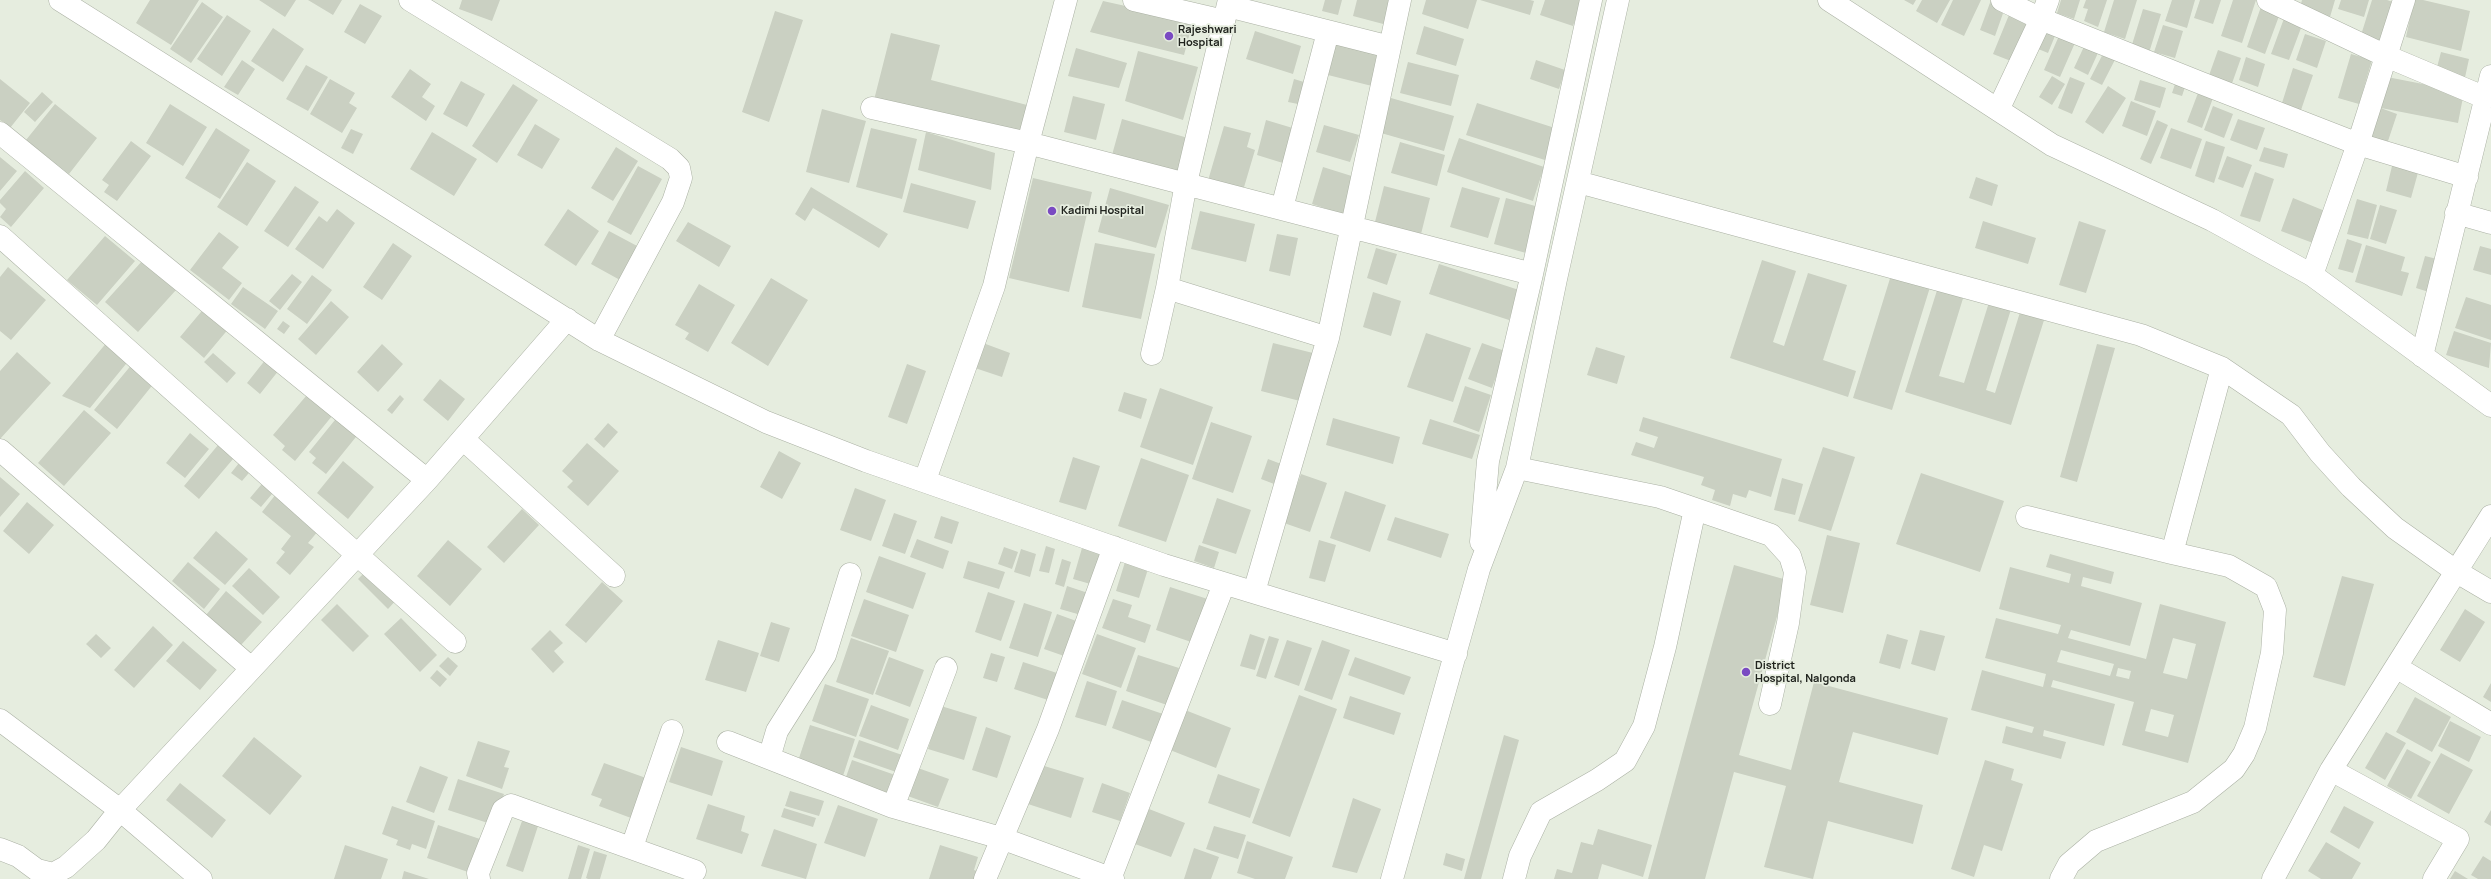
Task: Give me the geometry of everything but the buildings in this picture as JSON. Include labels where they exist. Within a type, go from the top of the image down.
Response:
[{"type":"street","points":[[60,0],[599,340],[766,422],[866,461],[1224,584],[1456,654]]},
{"type":"street","points":[[410,0],[670,159],[679,168],[681,178],[673,202],[599,340]]},
{"type":"street","points":[[924,480],[994,286],[1028,143],[1066,0]]},
{"type":"street","points":[[1134,0],[1227,9],[1390,47]]},
{"type":"street","points":[[1254,592],[1328,338],[1400,0]]},
{"type":"street","points":[[1479,569],[1488,460],[1532,274],[1591,0]]},
{"type":"street","points":[[1392,879],[1479,569],[1517,468],[1618,0]]},
{"type":"street","points":[[1829,0],[2052,145],[2212,220],[2312,275],[2491,406]]},
{"type":"street","points":[[2002,0],[2045,9],[2358,144],[2467,177]]},
{"type":"street","points":[[2268,0],[2386,56],[2486,98]]},
{"type":"street","points":[[2312,275],[2358,144],[2404,0]]},
{"type":"street","points":[[1152,354],[1167,288],[1186,183],[1227,9]]},
{"type":"street","points":[[1998,110],[2045,9]]},
{"type":"street","points":[[1282,208],[1328,32]]},
{"type":"street","points":[[2422,356],[2456,213],[2467,177],[2491,76]]},
{"type":"street","points":[[872,108],[1028,143],[1532,274]]},
{"type":"street","points":[[0,133],[426,480]]},
{"type":"street","points":[[1578,182],[2141,335],[2222,368],[2291,415],[2320,453],[2351,487],[2395,528],[2457,572],[2491,592]]},
{"type":"street","points":[[2456,213],[2491,223]]},
{"type":"street","points":[[0,236],[357,552],[455,642]]},
{"type":"street","points":[[1167,288],[1328,338]]},
{"type":"street","points":[[0,849],[18,856],[37,870],[49,876],[66,867],[96,840],[120,810],[357,552],[426,480],[567,319]]},
{"type":"street","points":[[2172,553],[2222,368]]},
{"type":"street","points":[[463,439],[614,576]]},
{"type":"street","points":[[0,450],[251,668]]},
{"type":"street","points":[[1517,468],[1660,497],[1771,535],[1790,556],[1795,572],[1792,597],[1770,704]]},
{"type":"street","points":[[1514,879],[1520,856],[1541,812],[1597,780],[1625,761],[1644,726],[1665,647],[1696,509]]},
{"type":"street","points":[[2272,879],[2331,770],[2491,516]]},
{"type":"street","points":[[2027,517],[2229,566],[2266,587],[2275,610],[2272,653],[2255,728],[2244,754],[2234,769],[2193,802],[2096,841],[2069,864],[2061,879]]},
{"type":"street","points":[[985,879],[1048,729],[1114,547]]},
{"type":"street","points":[[769,758],[777,731],[825,655],[850,574]]},
{"type":"street","points":[[728,742],[893,807],[1001,838],[1111,879],[1224,584]]},
{"type":"street","points":[[2396,667],[2491,724]]},
{"type":"street","points":[[893,807],[946,668]]},
{"type":"street","points":[[0,720],[120,810],[201,879]]},
{"type":"street","points":[[632,847],[672,731]]},
{"type":"street","points":[[2331,770],[2458,839],[2434,879]]},
{"type":"street","points":[[479,879],[478,873],[503,810],[510,805],[632,847],[695,871]]},
{"type":"place","name":"Rajeshwari Hospital","points":[[1169,36]]},
{"type":"place","name":"Kadimi Hospital","points":[[1052,211]]},
{"type":"place","name":"District Hospital, Nalgonda","points":[[1746,672]]}]
